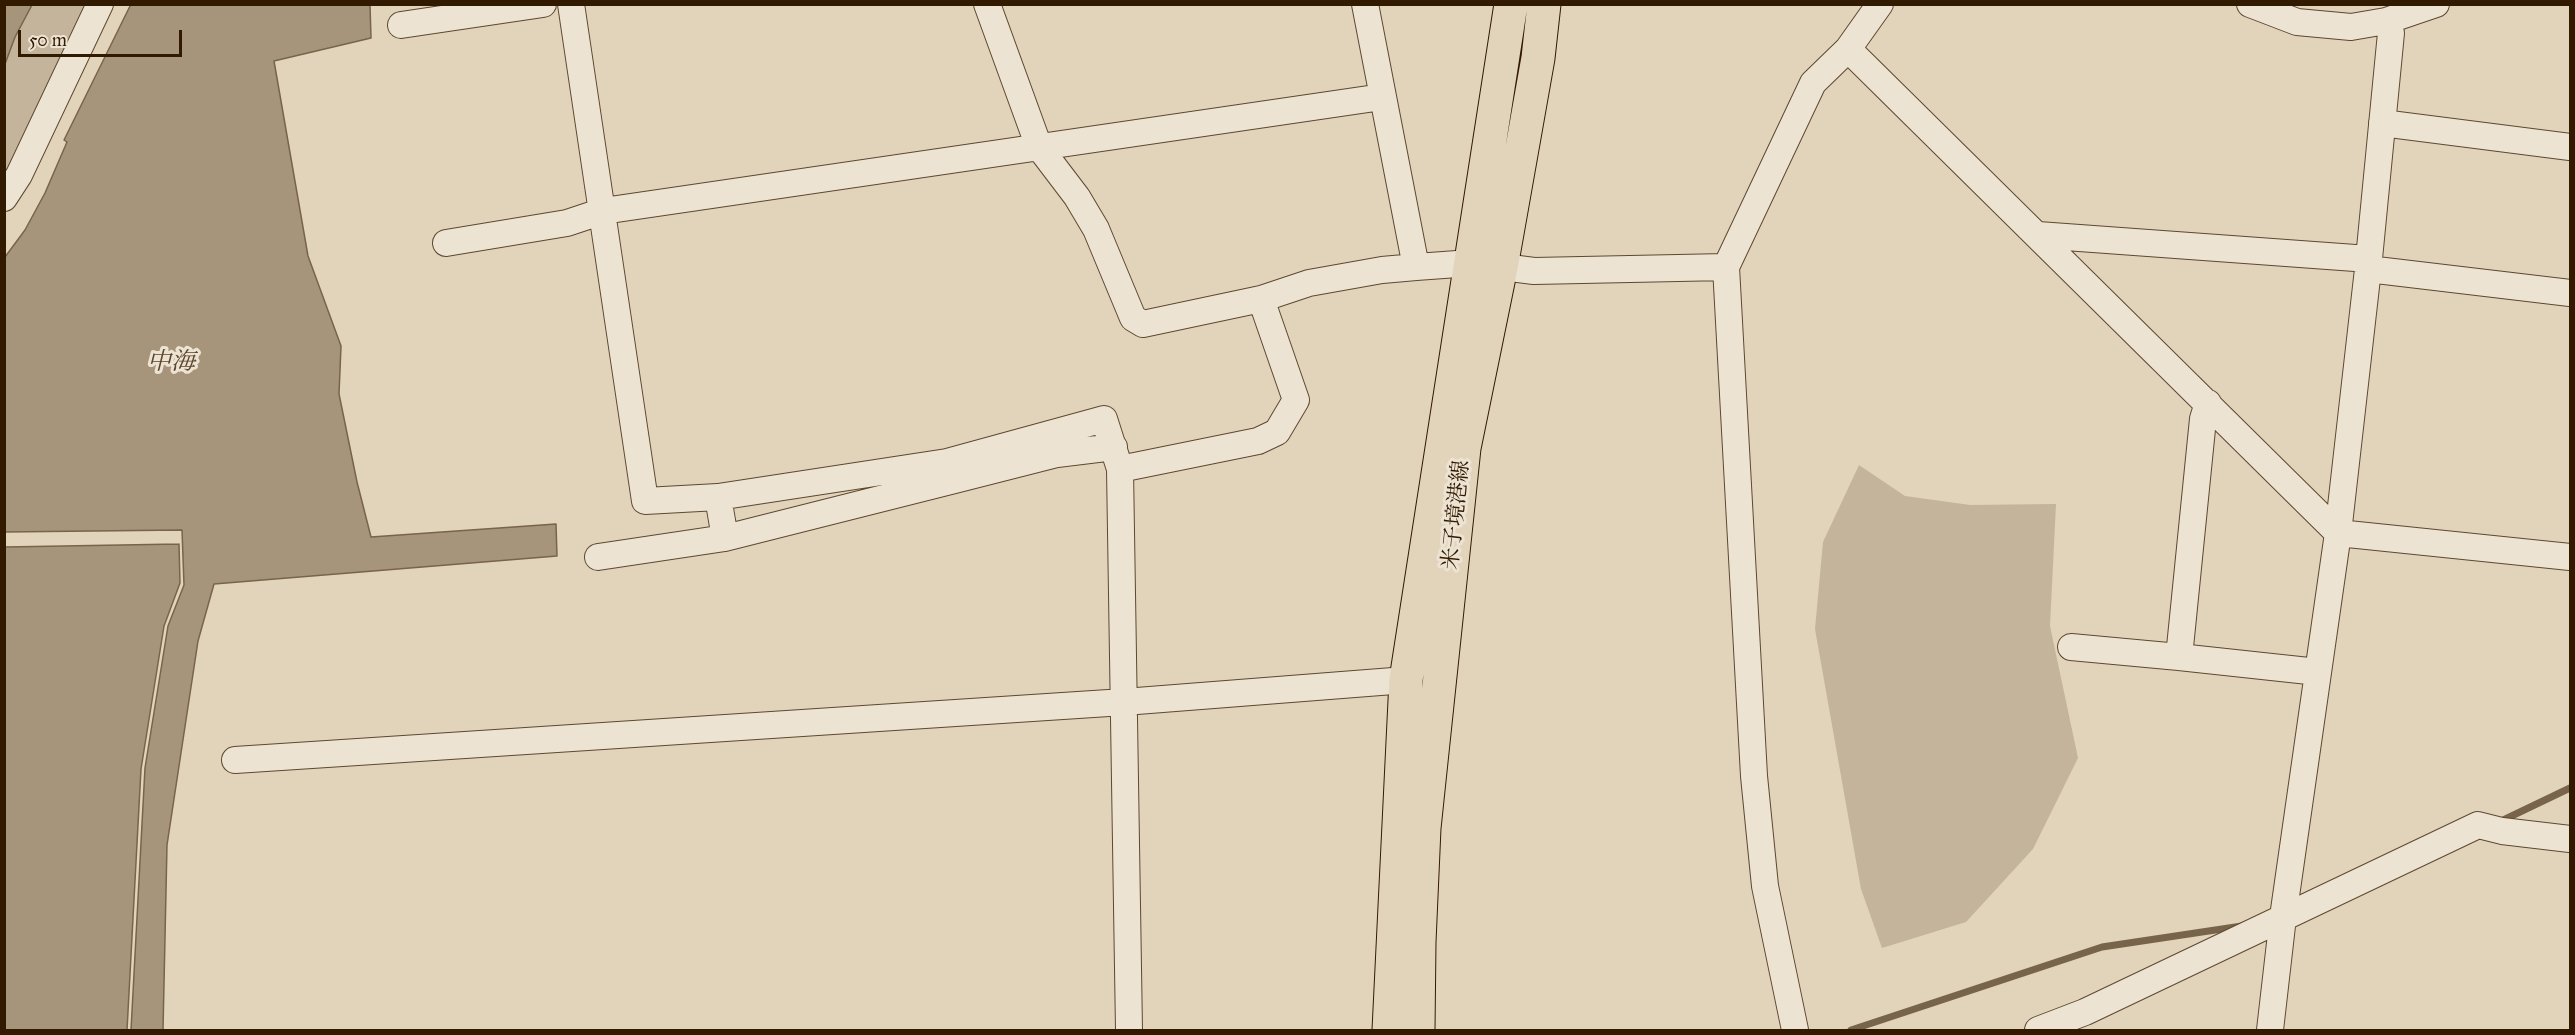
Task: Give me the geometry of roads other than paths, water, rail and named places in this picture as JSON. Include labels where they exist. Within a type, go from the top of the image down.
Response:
[{"type":"main road","name":"米子境港線","points":[[1418,1030],[1424,828],[1444,625],[1486,265],[1511,4]]},
{"type":"main road","name":"米子境港線","points":[[1389,1030],[1406,680],[1486,265],[1538,58],[1544,4]]},
{"type":"street","points":[[4,198],[18,175],[100,4]]},
{"type":"street","points":[[401,25],[543,4]]},
{"type":"street","points":[[572,4],[645,501],[718,497],[949,471]]},
{"type":"street","points":[[987,4],[1039,147],[1077,197],[1096,229],[1133,318],[1143,324],[1261,299],[1309,283],[1382,270],[1486,265],[1534,271],[1726,267]]},
{"type":"street","points":[[1365,4],[1416,267]]},
{"type":"street","points":[[1795,1030],[1765,886],[1754,776],[1726,267],[1813,83],[1848,49],[1880,4]]},
{"type":"street","points":[[2250,4],[2297,22],[2351,27],[2386,21],[2436,4]]},
{"type":"street","points":[[2270,1030],[2283,917],[2338,533],[2391,33],[2386,21]]},
{"type":"street","points":[[1848,49],[2338,533],[2571,557]]},
{"type":"street","points":[[446,243],[567,223],[603,211],[1382,98]]},
{"type":"street","points":[[2382,123],[2571,147]]},
{"type":"street","points":[[2038,235],[2368,264],[2571,292]]},
{"type":"street","points":[[1117,458],[1258,441],[1277,432],[1296,399],[1261,299]]},
{"type":"street","points":[[2179,657],[2203,419],[2208,403]]},
{"type":"street","points":[[598,557],[724,538],[949,471],[1104,419],[1117,458],[1124,702],[1129,1030]]},
{"type":"street","points":[[718,497],[724,538]]},
{"type":"street","points":[[2071,647],[2318,672]]},
{"type":"street","points":[[235,760],[1124,702],[1406,680]]},
{"type":"street","points":[[2038,1030],[2085,1012],[2478,825],[2502,831],[2571,839]]},
{"type":"water","points":[[5,4],[32,5],[15,37],[5,64]]},
{"type":"water","name":"中海","points":[[131,4],[370,5],[371,38],[274,61],[308,256],[341,346],[339,394],[371,537],[556,524],[557,556],[214,584],[198,641],[167,845],[163,1030],[131,1030],[145,768],[168,626],[184,585],[182,530],[4,532],[5,257],[25,230],[45,193],[67,142],[64,140]]},
{"type":"water","points":[[179,544],[180,583],[164,626],[141,769],[127,1030],[5,1030],[5,547]]},
{"type":"waterway","points":[[2497,823],[2570,788]]},
{"type":"waterway","points":[[1851,1030],[2102,947],[2242,926]]}]
